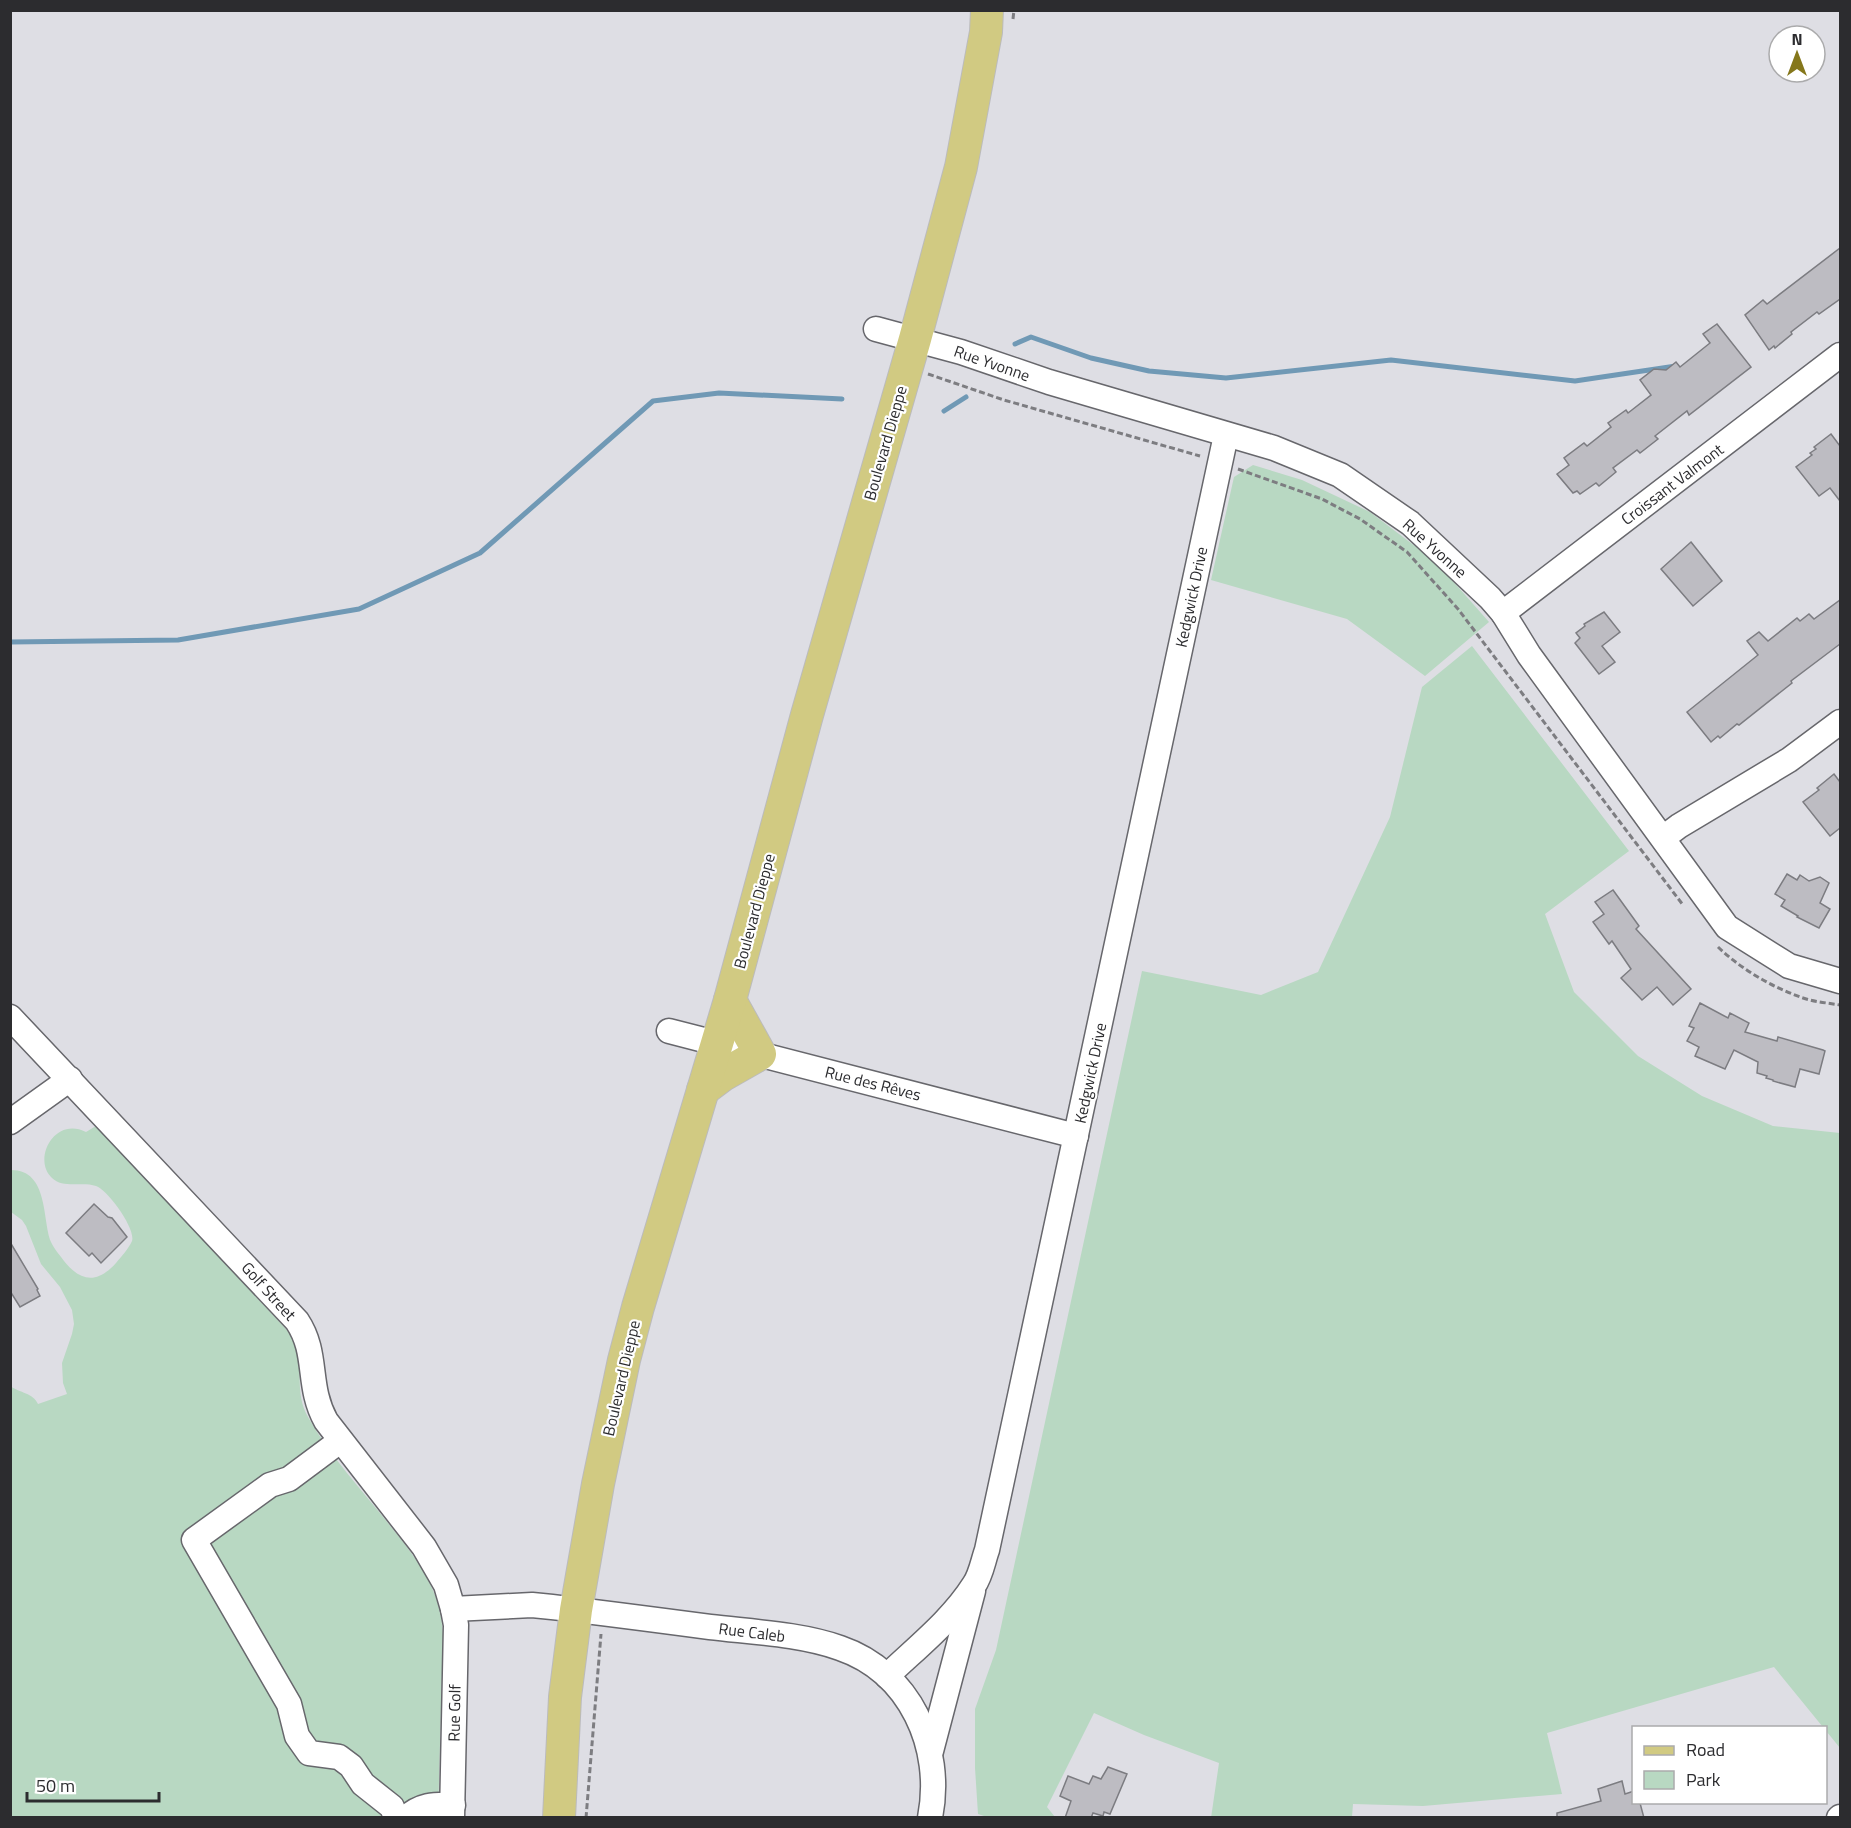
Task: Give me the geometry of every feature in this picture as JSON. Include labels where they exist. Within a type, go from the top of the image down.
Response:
[{"type":"main road","name":"Boulevard Dieppe","points":[[559,1818],[566,1697],[576,1610],[598,1484],[624,1360],[730,1000],[810,705],[915,339],[961,167],[986,32],[987,10]]},
{"type":"main road","points":[[703,1090],[760,1054],[730,1000]]},
{"type":"street","name":"Rue Yvonne","points":[[876,329],[961,352],[1049,382],[1274,448],[1340,475],[1410,523],[1503,613],[1529,655],[1728,927],[1789,966],[1840,981]]},
{"type":"street","name":"Croissant Valmont","points":[[1503,613],[1840,355]]},
{"type":"street","name":"Kedgwick Drive","points":[[887,1676],[946,1618],[976,1583],[992,1528],[1226,435]]},
{"type":"street","points":[[1663,838],[1789,760],[1840,723]]},
{"type":"street","name":"Golf Street","points":[[10,1017],[297,1321],[309,1343],[313,1388],[326,1421],[424,1546],[446,1585],[453,1609]]},
{"type":"street","name":"Rue des Rêves","points":[[669,1031],[1076,1136]]},
{"type":"street","points":[[10,1122],[70,1079]]},
{"type":"street","points":[[340,1441],[289,1479],[270,1485],[194,1540],[289,1704],[297,1736],[309,1753],[339,1757],[351,1766],[363,1784],[392,1807],[396,1818]]},
{"type":"street","points":[[931,1751],[976,1583]]},
{"type":"street","name":"Rue Caleb","points":[[453,1609],[532,1605],[576,1610],[820,1642],[860,1656],[887,1676],[915,1713],[931,1751],[933,1792],[930,1818]]},
{"type":"street","name":"Rue Golf","points":[[452,1811],[456,1643],[453,1609]]},
{"type":"street","points":[[406,1818],[414,1810],[432,1804],[452,1811]]},
{"type":"path","points":[[926,373],[1004,400],[1220,462],[1322,499],[1360,519],[1407,552],[1458,609],[1686,908]]},
{"type":"path","points":[[1713,943],[1733,962],[1766,982],[1805,999],[1840,1005]]},
{"type":"path","points":[[586,1818],[601,1630]]},
{"type":"green space","points":[[1253,465],[1302,480],[1370,512],[1436,562],[1489,622],[1425,676],[1347,619],[1211,580],[1234,477]]},
{"type":"green space","points":[[1472,646],[1629,851],[1545,914],[1574,992],[1638,1056],[1702,1096],[1773,1126],[1840,1133],[1840,1748],[1827,1732],[1827,1726],[1822,1726],[1774,1667],[1547,1733],[1562,1794],[1423,1806],[1353,1804],[1352,1817],[1211,1818],[1219,1763],[1144,1735],[1094,1713],[1047,1807],[1055,1817],[990,1818],[978,1814],[975,1709],[996,1650],[1142,971],[1261,995],[1318,972],[1390,817],[1422,687]]},
{"type":"green space","points":[[96,1126],[289,1333],[296,1345],[301,1399],[308,1417],[335,1458],[417,1561],[432,1588],[441,1618],[443,1635],[438,1817],[11,1817],[10,1386],[30,1395],[38,1404],[67,1394],[63,1383],[62,1363],[74,1324],[72,1310],[60,1287],[41,1264],[26,1226],[11,1212],[11,1170],[23,1172],[32,1178],[38,1187],[51,1242],[70,1268],[89,1278],[102,1274],[116,1263],[132,1241],[126,1219],[101,1189],[91,1185],[67,1184],[57,1181],[46,1170],[44,1161],[50,1142],[56,1135],[64,1130],[75,1129],[86,1132]]},
{"type":"building","points":[[1840,248],[1840,299],[1819,314],[1817,312],[1775,348],[1774,346],[1769,350],[1745,315],[1763,300],[1767,304]]},
{"type":"building","points":[[1717,324],[1751,367],[1689,415],[1687,411],[1655,436],[1658,439],[1640,453],[1637,450],[1613,468],[1616,472],[1599,486],[1596,483],[1580,494],[1577,491],[1573,493],[1557,474],[1569,465],[1564,458],[1584,443],[1587,446],[1611,427],[1608,423],[1626,410],[1628,413],[1651,395],[1640,380],[1654,369],[1666,370],[1676,362],[1680,367],[1710,343],[1703,334]]},
{"type":"building","points":[[1831,434],[1840,446],[1840,501],[1830,488],[1819,496],[1796,467],[1812,455],[1810,453],[1816,449],[1814,447]]},
{"type":"building","points":[[1691,542],[1722,581],[1693,606],[1661,569]]},
{"type":"building","points":[[1840,600],[1840,644],[1739,725],[1737,724],[1720,738],[1718,736],[1711,742],[1687,712],[1758,655],[1747,641],[1759,632],[1768,641],[1797,618],[1800,621],[1809,614],[1814,619]]},
{"type":"building","points":[[1604,612],[1620,632],[1602,646],[1615,662],[1599,674],[1575,643],[1580,638],[1576,633],[1585,626],[1584,624]]},
{"type":"building","points":[[1834,774],[1840,782],[1840,828],[1830,836],[1803,802],[1819,790],[1817,788]]},
{"type":"building","points":[[1787,874],[1797,880],[1800,875],[1809,881],[1820,877],[1829,883],[1820,903],[1830,909],[1819,928],[1781,906],[1785,900],[1775,894]]},
{"type":"building","points":[[1613,890],[1639,926],[1636,929],[1691,989],[1673,1005],[1657,987],[1642,1000],[1621,978],[1631,969],[1612,941],[1609,944],[1593,922],[1604,914],[1595,902]]},
{"type":"building","points":[[1700,1003],[1728,1018],[1730,1013],[1749,1023],[1745,1032],[1777,1041],[1778,1037],[1825,1051],[1819,1074],[1800,1069],[1795,1087],[1773,1081],[1757,1073],[1758,1062],[1734,1050],[1725,1069],[1695,1056],[1699,1047],[1687,1041],[1694,1028],[1689,1026]]},
{"type":"building","points":[[94,1204],[112,1218],[127,1237],[101,1263],[92,1253],[89,1256],[66,1233]]},
{"type":"building","points":[[10,1242],[40,1296],[20,1307],[10,1291]]},
{"type":"building","points":[[1108,1767],[1127,1774],[1110,1814],[1104,1812],[1103,1816],[1093,1813],[1091,1818],[1065,1818],[1071,1801],[1060,1796],[1068,1776],[1089,1784],[1093,1776],[1101,1779]]},
{"type":"building","points":[[1622,1781],[1625,1794],[1632,1792],[1632,1804],[1640,1804],[1644,1818],[1557,1818],[1557,1813],[1601,1801],[1598,1789]]},
{"type":"waterway","points":[[1015,344],[1031,337],[1091,358],[1149,371],[1226,378],[1391,360],[1575,381],[1676,366]]},
{"type":"waterway","points":[[10,642],[178,640],[359,609],[480,553],[653,401],[719,393],[842,399]]},
{"type":"waterway","points":[[944,411],[966,397]]}]
